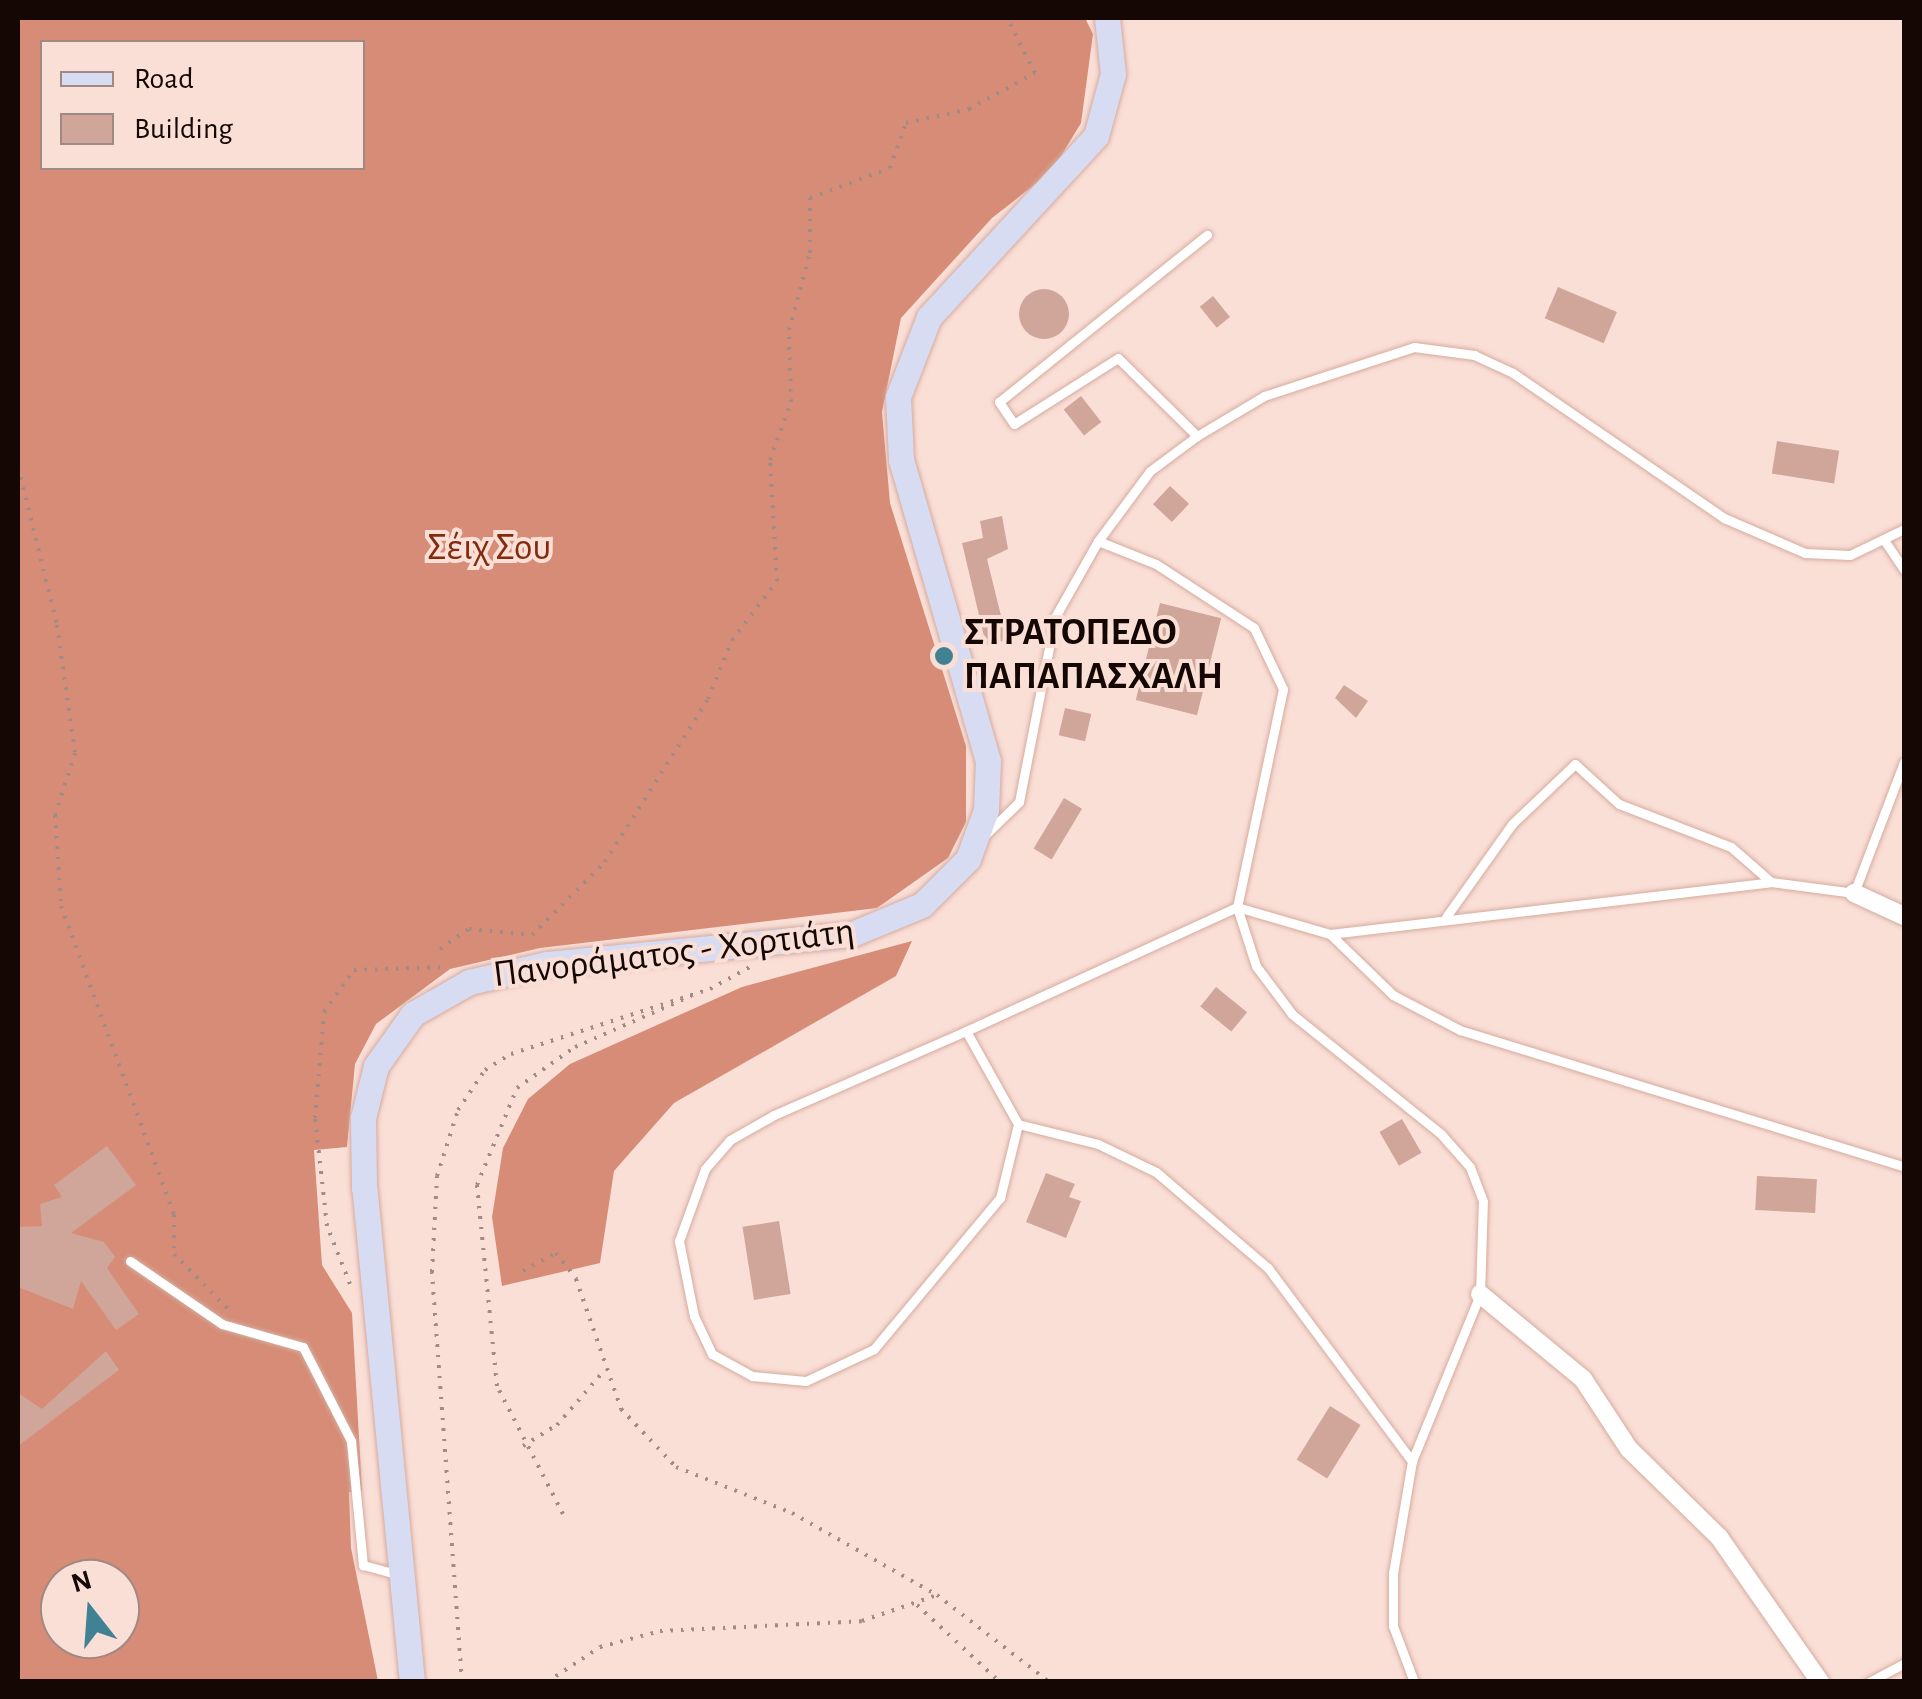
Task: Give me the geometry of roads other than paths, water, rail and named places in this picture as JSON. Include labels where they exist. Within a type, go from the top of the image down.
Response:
[{"type":"main road","name":"Πανοράματος - Χορτιάτη","points":[[412,1682],[364,1170],[365,1107],[386,1046],[432,1001],[505,971],[765,944],[891,922],[948,884],[977,843],[986,750],[900,460],[898,397],[929,317],[1096,136],[1113,74],[1107,18]]},
{"type":"street","points":[[1854,893],[1904,916]]},
{"type":"street","points":[[1480,1294],[1583,1379],[1629,1449],[1719,1537],[1820,1682]]},
{"type":"lane","points":[[1197,436],[1118,358],[1014,424],[999,402],[1207,236]]},
{"type":"lane","points":[[977,843],[1019,802],[1055,617],[1098,541],[1150,472],[1197,436],[1264,396],[1381,353],[1447,350],[1513,373],[1724,518],[1804,553],[1850,555],[1904,529]]},
{"type":"lane","points":[[1884,540],[1904,570]]},
{"type":"lane","points":[[1098,541],[1216,598],[1254,628],[1275,664],[1283,689],[1237,907],[1256,966],[1292,1014],[1470,1167],[1484,1217],[1480,1294],[1412,1461],[1392,1574],[1393,1626],[1414,1682]]},
{"type":"lane","points":[[966,1031],[1018,1124],[1000,1198],[874,1349],[806,1381],[752,1376],[712,1354],[694,1316],[679,1241],[705,1170],[730,1140],[774,1115],[1237,907],[1330,934],[1446,916],[1538,914],[1771,882],[1854,893],[1904,762]]},
{"type":"lane","points":[[1446,916],[1512,824],[1575,764],[1619,804],[1731,847],[1771,882]]},
{"type":"lane","points":[[1330,934],[1392,995],[1460,1030],[1904,1167]]},
{"type":"lane","points":[[1018,1124],[1098,1144],[1201,1206],[1268,1268],[1412,1461]]},
{"type":"lane","points":[[130,1261],[222,1324],[241,1325],[304,1346],[351,1441],[363,1564],[400,1574]]},
{"type":"lane","points":[[1868,1682],[1904,1662]]},
{"type":"place","name":"ΣΤΡΑΤΟΠΕΔΟ ΠΑΠΑΠΑΣΧΑΛΗ","points":[[944,656]]},
{"type":"park label","name":"Σέιχ Σου","points":[[489,549]]}]
